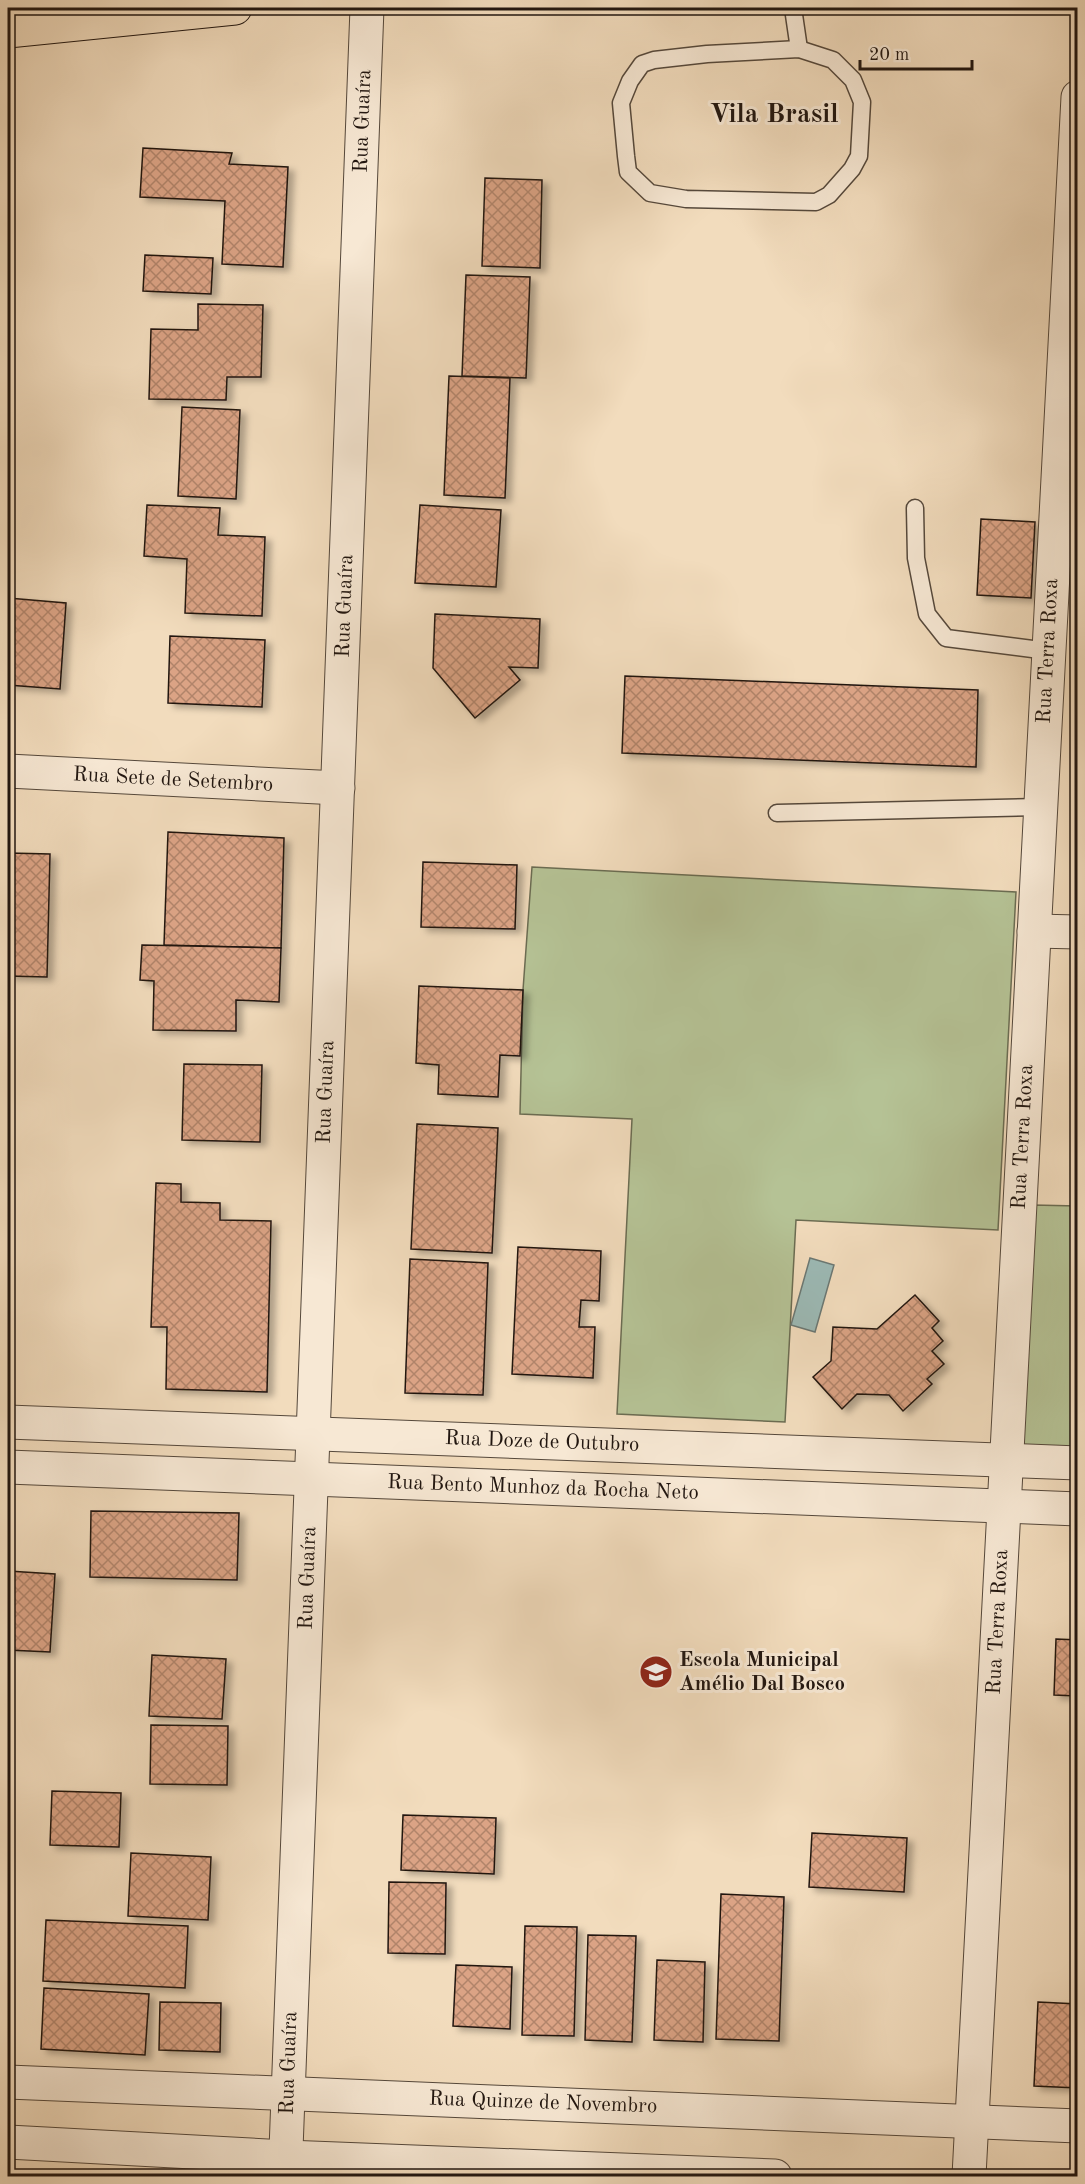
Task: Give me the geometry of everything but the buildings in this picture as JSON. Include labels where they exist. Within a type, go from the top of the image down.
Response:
[{"type":"main road","points":[[8,31],[236,8]]},
{"type":"street","name":"Rua Guaíra","points":[[286,2167],[367,8]]},
{"type":"street","name":"Rua Terra Roxa","points":[[969,2176],[1048,651],[1070,375],[1077,97]]},
{"type":"street","name":"Rua Sete de Setembro","points":[[8,771],[338,788]]},
{"type":"street","points":[[1034,931],[1077,932]]},
{"type":"street","name":"Rua Doze de Outubro","points":[[8,1422],[1077,1463]]},
{"type":"street","name":"Rua Bento Munhoz da Rocha Neto","points":[[8,1467],[1077,1509]]},
{"type":"street","name":"Rua Quinze de Novembro","points":[[8,2082],[1077,2126]]},
{"type":"street","points":[[8,2142],[286,2167],[775,2176]]},
{"type":"lane","points":[[793,8],[799,49]]},
{"type":"lane","points":[[799,49],[833,60],[853,80],[862,102],[859,156],[852,169],[830,195],[816,202],[686,200],[650,193],[628,172],[621,103],[630,81],[642,64],[654,60],[707,54],[799,49]]},
{"type":"lane","points":[[915,508],[916,558],[927,614],[946,638],[1048,651]]},
{"type":"lane","points":[[777,813],[1040,807]]},
{"type":"green space","points":[[532,867],[1016,892],[998,1230],[796,1220],[785,1422],[617,1414],[632,1119],[520,1114],[523,990]]},
{"type":"green space","points":[[1033,1205],[1077,1206],[1077,1447],[1023,1445]]},
{"type":"water","points":[[810,1258],[834,1265],[815,1332],[791,1325]]},
{"type":"place","name":"Escola Municipal Amélio Dal Bosco","points":[[656,1672]]},
{"type":"district","name":"Vila Brasil","points":[[774,114]]}]
